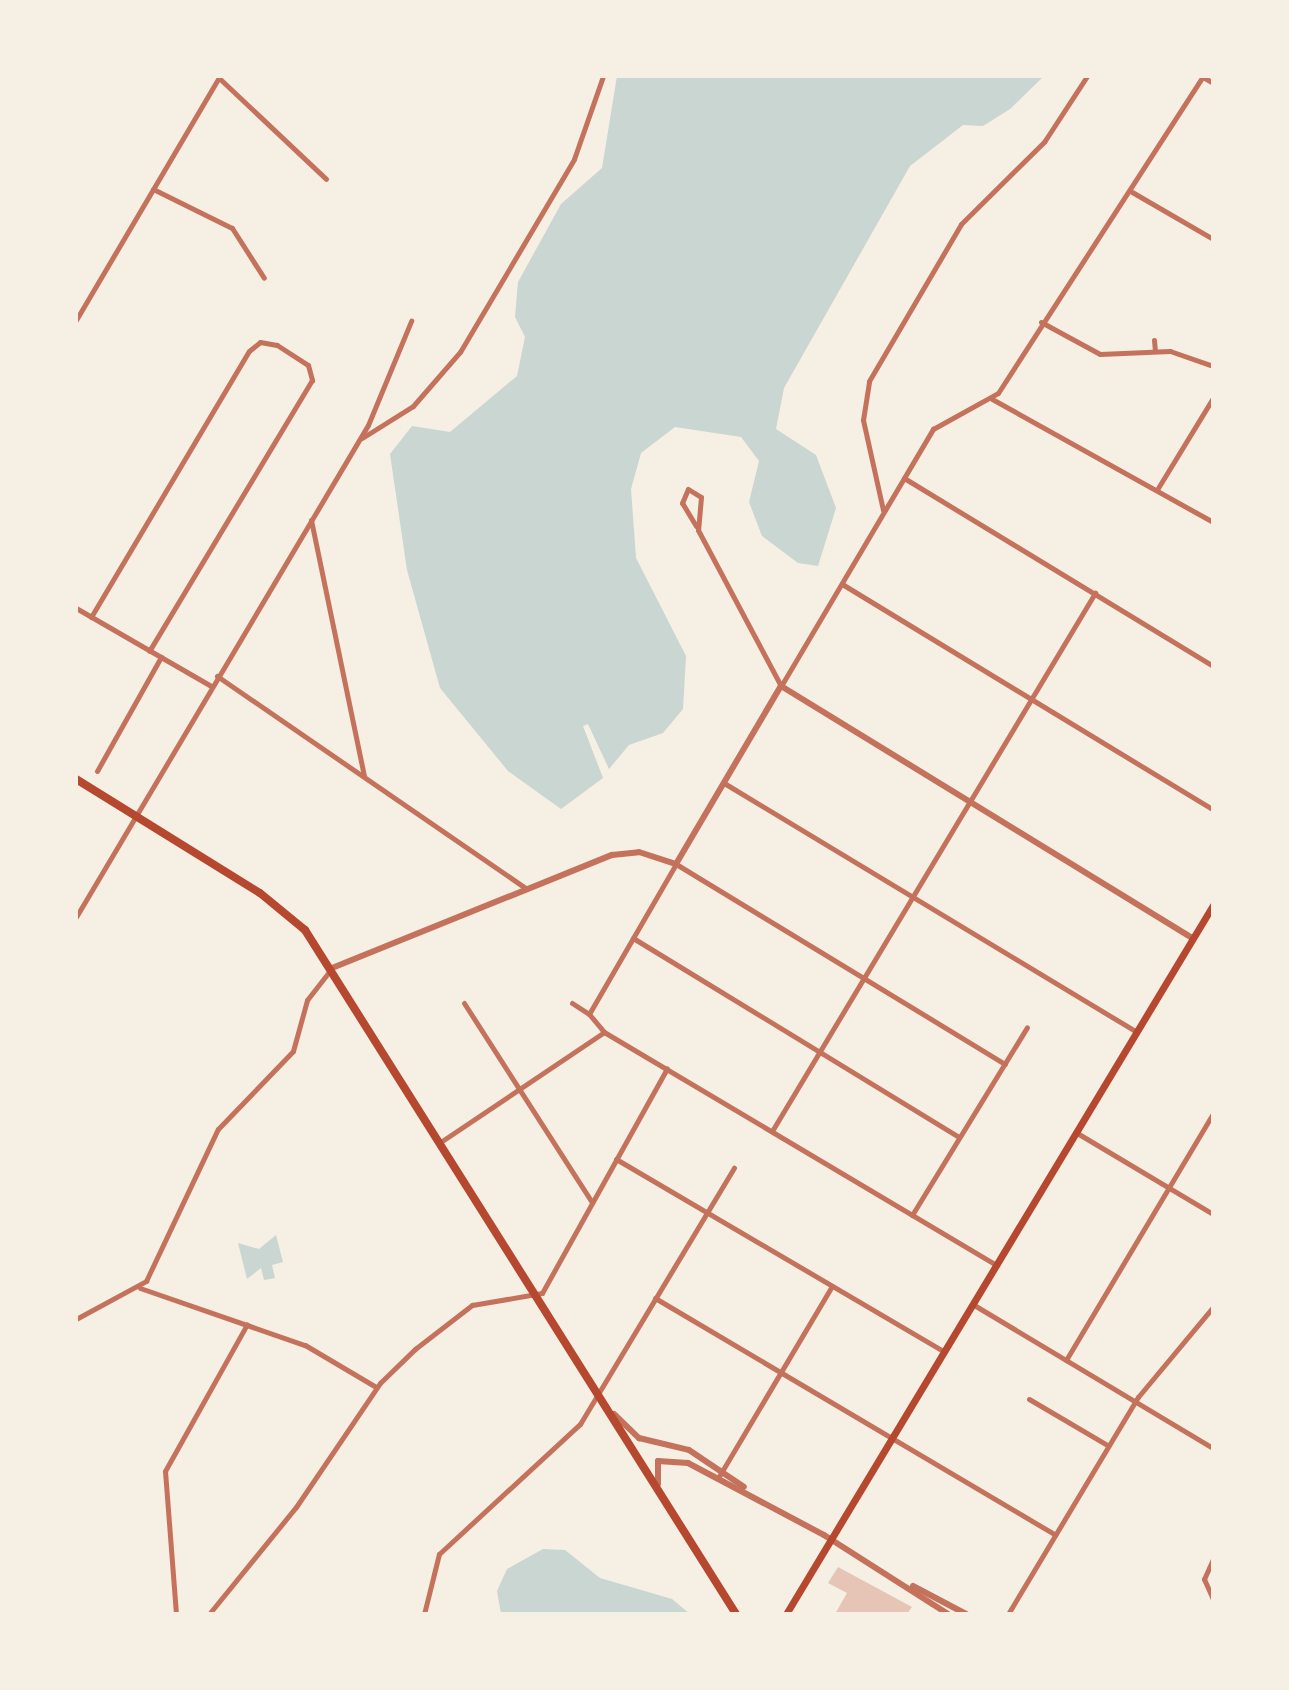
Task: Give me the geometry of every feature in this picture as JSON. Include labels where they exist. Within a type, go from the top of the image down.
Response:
[{"type":"main road","points":[[76,779],[287,913],[332,968],[736,1614]]},
{"type":"main road","points":[[786,1614],[834,1541],[1213,905]]},
{"type":"street","points":[[358,441],[413,406],[460,352],[574,159],[603,76]]},
{"type":"street","points":[[884,511],[863,420],[869,381],[961,224],[1044,142],[1087,76]]},
{"type":"street","points":[[589,1014],[938,424],[992,399],[1041,322],[1132,192],[1203,76],[1213,83]]},
{"type":"street","points":[[76,320],[220,77],[326,179]]},
{"type":"street","points":[[153,189],[232,228],[264,278]]},
{"type":"street","points":[[1132,192],[1213,239]]},
{"type":"street","points":[[76,917],[358,441],[411,321]]},
{"type":"street","points":[[1041,322],[1100,354],[1155,351],[1213,366]]},
{"type":"street","points":[[1154,340],[1155,351]]},
{"type":"street","points":[[91,617],[257,342],[277,345],[313,373],[149,651]]},
{"type":"street","points":[[1158,488],[1213,398]]},
{"type":"street","points":[[992,399],[1158,488],[1213,522]]},
{"type":"street","points":[[904,478],[1213,666]]},
{"type":"street","points":[[696,526],[701,497],[688,489],[682,503],[781,686],[1193,938]]},
{"type":"street","points":[[311,520],[364,777]]},
{"type":"street","points":[[842,584],[1213,810]]},
{"type":"street","points":[[772,1131],[1095,593]]},
{"type":"street","points":[[76,608],[211,686]]},
{"type":"street","points":[[97,771],[161,657]]},
{"type":"street","points":[[217,676],[525,888]]},
{"type":"street","points":[[724,783],[1137,1032]]},
{"type":"street","points":[[76,1319],[139,1288],[174,1235],[218,1129],[293,1051],[307,1000],[332,968],[525,888],[625,852],[676,864],[1005,1064]]},
{"type":"street","points":[[633,938],[959,1137]]},
{"type":"street","points":[[464,1003],[592,1202]]},
{"type":"street","points":[[572,1003],[589,1014],[604,1032],[998,1265]]},
{"type":"street","points":[[912,1215],[1027,1027]]},
{"type":"street","points":[[442,1141],[521,1092],[604,1032]]},
{"type":"street","points":[[209,1614],[296,1507],[377,1388],[467,1307],[539,1295],[667,1068]]},
{"type":"street","points":[[1066,1360],[1213,1113]]},
{"type":"street","points":[[1077,1133],[1213,1214]]},
{"type":"street","points":[[616,1159],[946,1352]]},
{"type":"street","points":[[424,1614],[443,1549],[572,1433],[734,1168]]},
{"type":"street","points":[[718,1478],[832,1286]]},
{"type":"street","points":[[139,1288],[318,1350],[377,1388]]},
{"type":"street","points":[[655,1298],[1055,1535]]},
{"type":"street","points":[[974,1305],[1213,1448]]},
{"type":"street","points":[[1008,1614],[1135,1401],[1213,1307]]},
{"type":"street","points":[[176,1614],[165,1471],[247,1324]]},
{"type":"street","points":[[1029,1399],[1107,1445]]},
{"type":"street","points":[[609,1408],[639,1438],[681,1447],[723,1470],[753,1494]]},
{"type":"street","points":[[663,1496],[655,1469],[664,1459],[753,1494],[906,1583],[966,1614]]},
{"type":"street","points":[[1213,1559],[1204,1583],[1213,1599]]},
{"type":"street","points":[[906,1583],[948,1614]]},
{"type":"shaded area","points":[[617,76],[1044,76],[1010,109],[983,126],[963,125],[910,166],[784,388],[776,429],[816,455],[836,508],[818,566],[798,563],[762,536],[749,502],[759,461],[741,437],[675,427],[641,453],[631,489],[636,558],[686,656],[683,709],[663,733],[629,745],[609,769],[588,724],[583,726],[603,778],[561,809],[508,771],[440,688],[407,570],[390,454],[412,426],[450,432],[517,376],[525,337],[515,317],[518,282],[561,204],[602,168]]},
{"type":"shaded area","points":[[276,1235],[283,1262],[272,1265],[275,1278],[264,1280],[261,1268],[247,1279],[238,1243],[259,1249]]},
{"type":"shaded area","points":[[543,1549],[565,1550],[600,1578],[672,1599],[690,1614],[501,1614],[497,1591],[507,1569]]},
{"type":"building","points":[[838,1567],[912,1607],[907,1614],[835,1614],[847,1593],[828,1583]]}]
